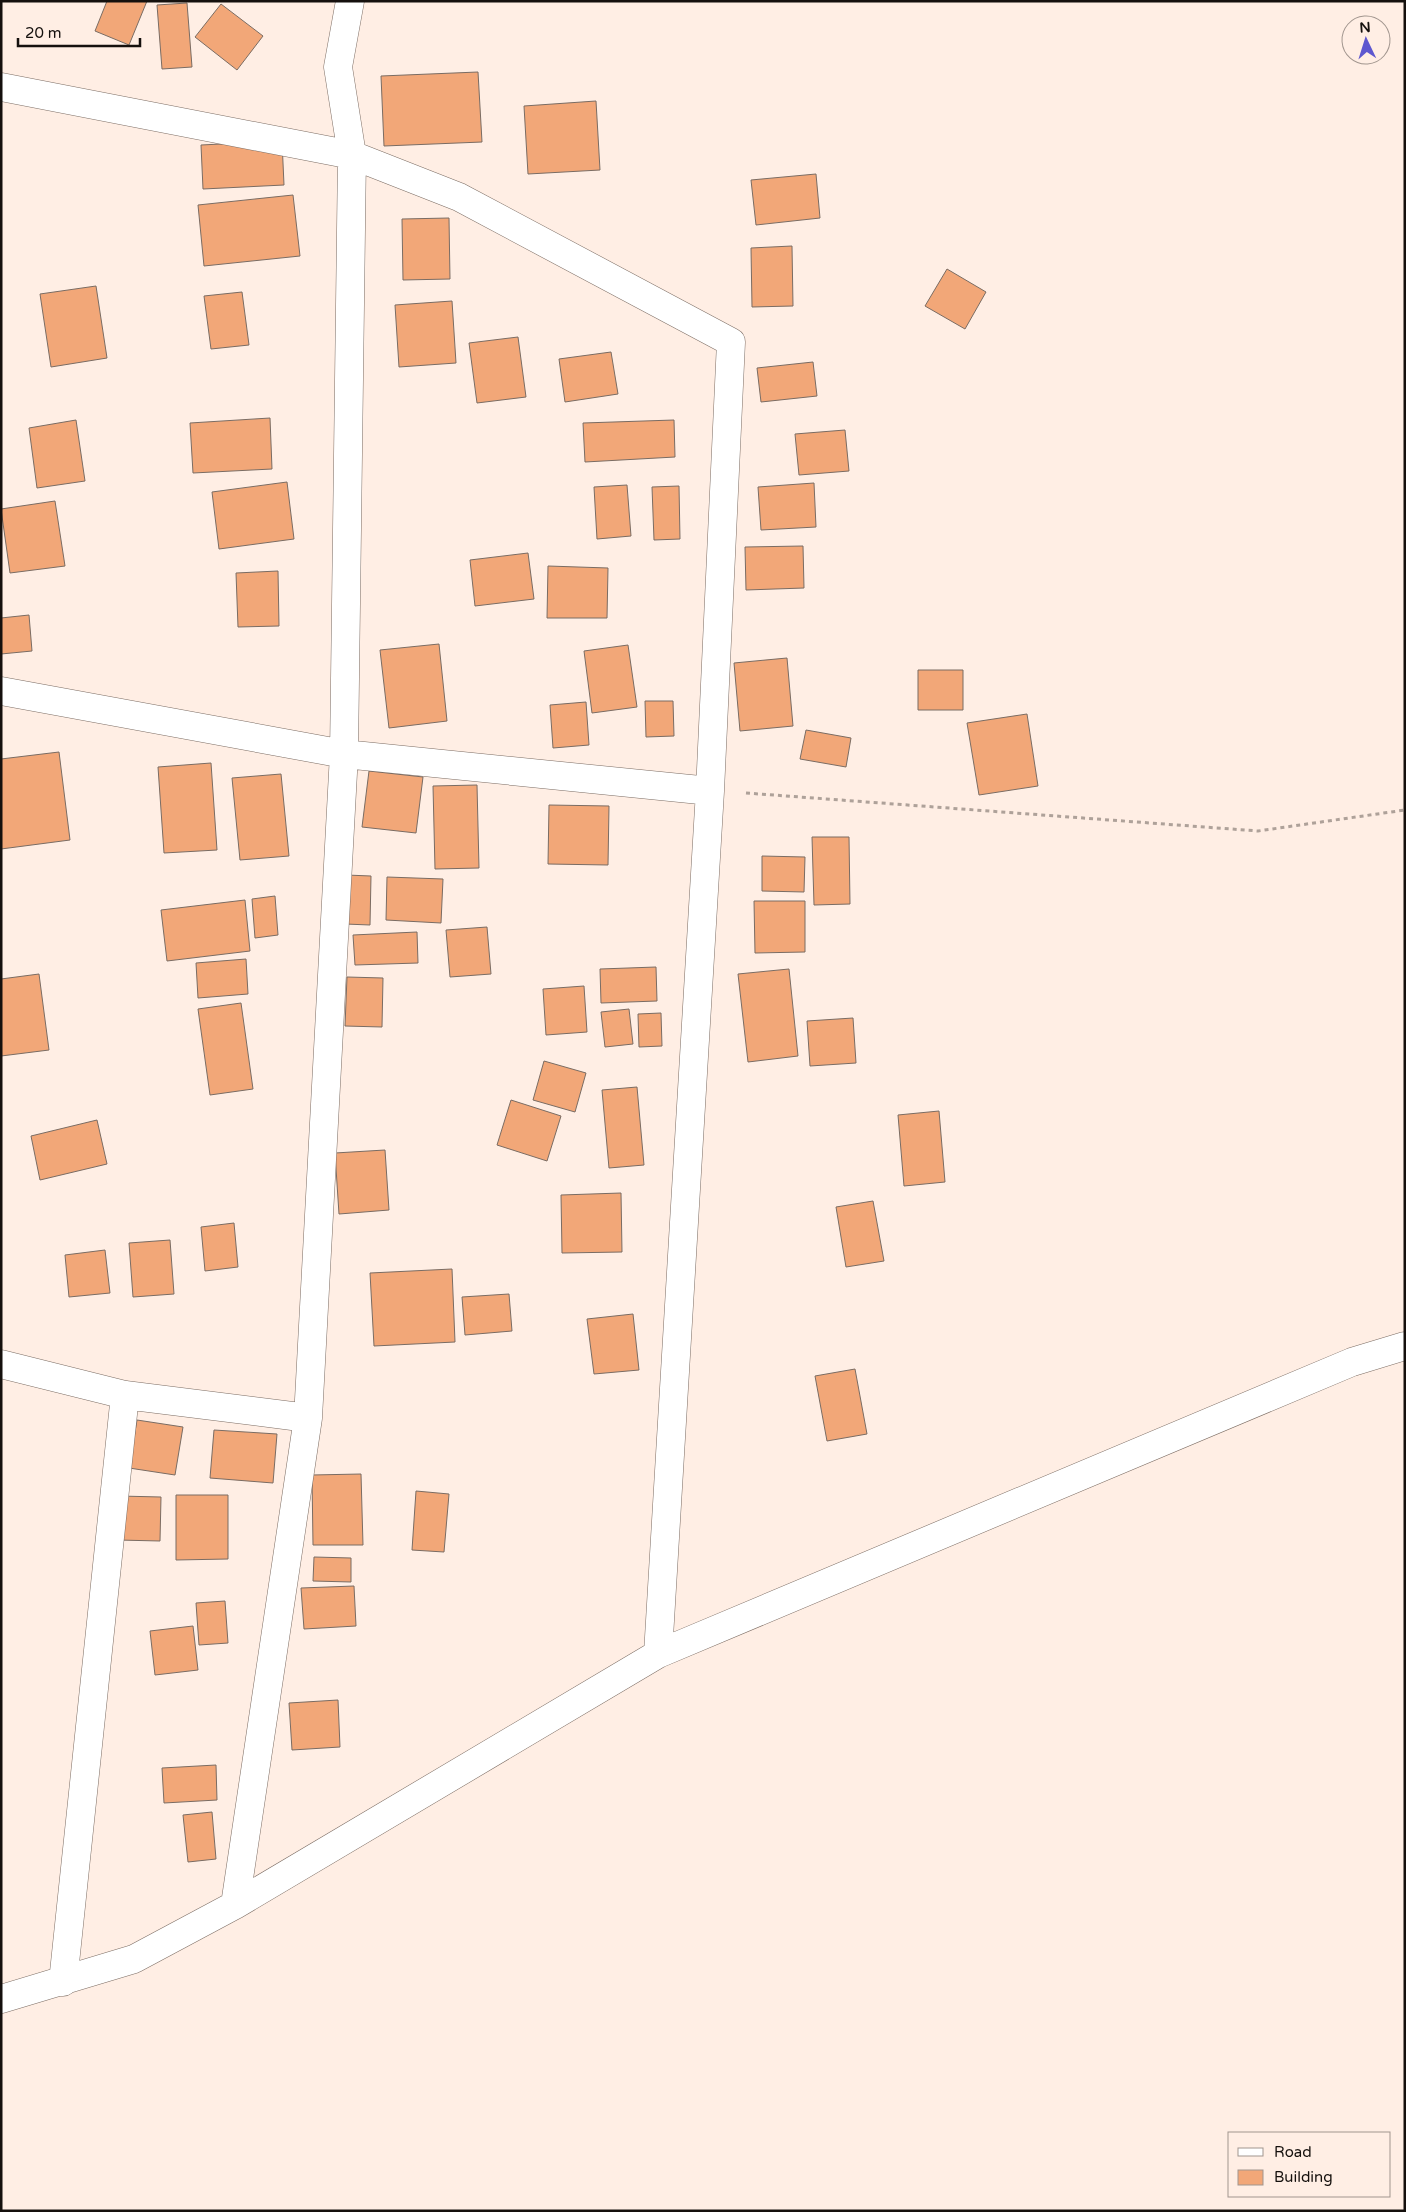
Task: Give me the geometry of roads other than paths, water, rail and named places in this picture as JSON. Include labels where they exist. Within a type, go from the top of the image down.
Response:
[{"type":"street","points":[[235,1905],[308,1418],[344,754],[352,156],[338,67],[350,1]]},
{"type":"street","points":[[1,87],[352,156],[459,197],[731,342],[710,791],[658,1654]]},
{"type":"street","points":[[1,691],[344,754],[710,791]]},
{"type":"street","points":[[1,1999],[63,1982],[134,1959],[235,1905],[658,1654],[1343,1366],[1405,1346]]},
{"type":"street","points":[[1,1364],[124,1395],[308,1418]]},
{"type":"street","points":[[63,1982],[124,1395]]}]
